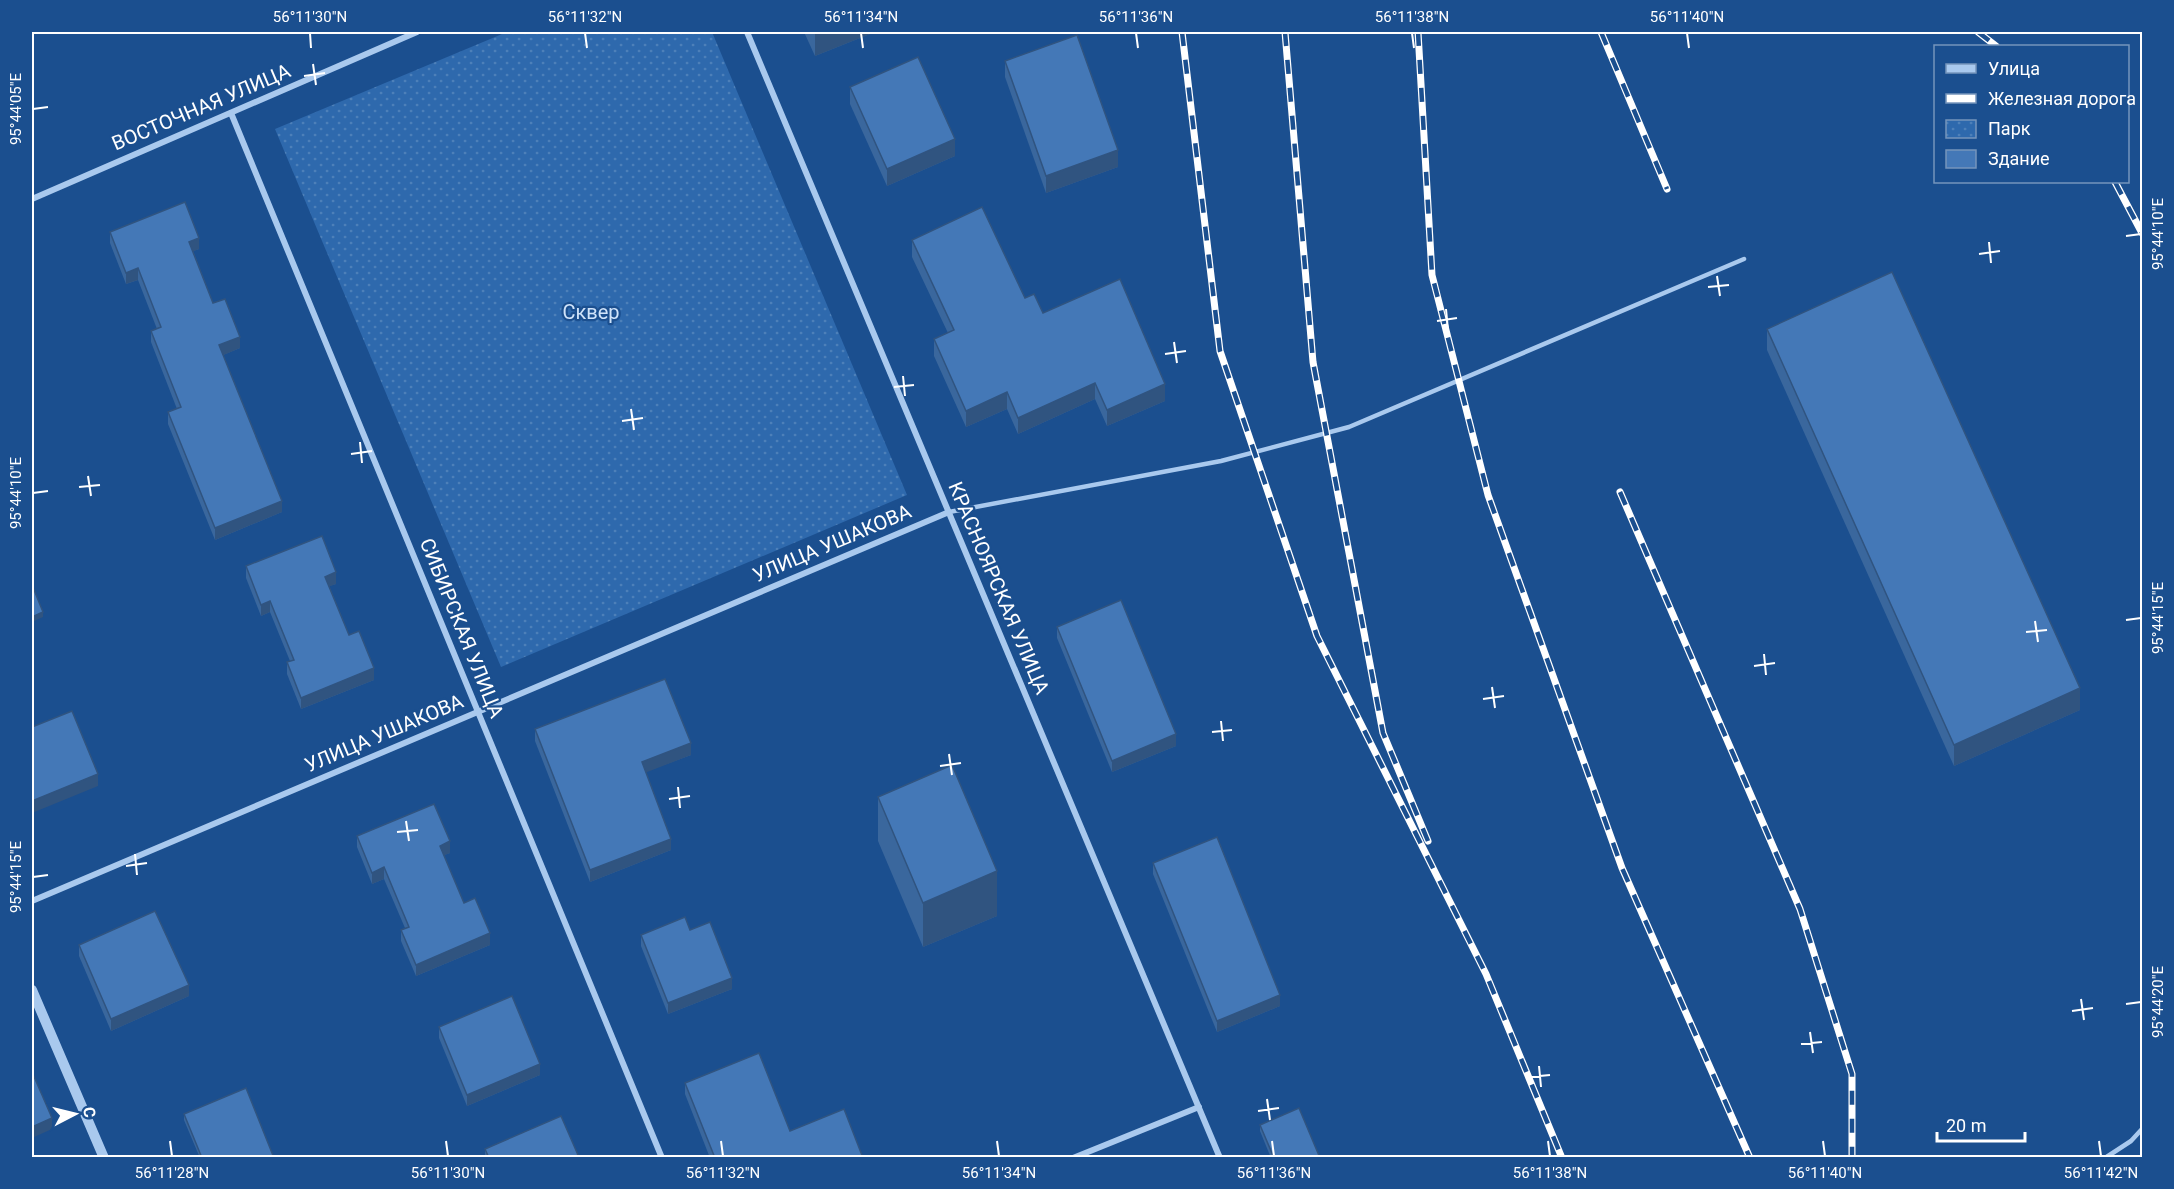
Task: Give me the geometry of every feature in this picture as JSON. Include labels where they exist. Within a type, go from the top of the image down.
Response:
[{"type":"street","name":"ВОСТОЧНАЯ УЛИЦА","points":[[32,199],[417,32]]},
{"type":"street","name":"КРАСНОЯРСКАЯ УЛИЦА","points":[[747,32],[1220,1158]]},
{"type":"street","name":"СИБИРСКАЯ УЛИЦА","points":[[231,112],[662,1158]]},
{"type":"street","name":"УЛИЦА УШАКОВА","points":[[32,901],[949,512]]},
{"type":"street","points":[[32,990],[104,1158]]},
{"type":"street","points":[[1073,1158],[1199,1107]]},
{"type":"lane","points":[[949,512],[1221,461],[1349,427],[1744,259]]},
{"type":"lane","points":[[2105,1158],[2131,1141],[2142,1129]]},
{"type":"green space","name":"Сквер","points":[[507,32],[712,32],[907,495],[501,667],[275,129]]},
{"type":"building","points":[[1077,35],[1118,150],[1046,176],[1005,61]]},
{"type":"building","points":[[918,57],[955,139],[887,169],[850,87]]},
{"type":"building","points":[[185,202],[199,238],[189,242],[213,303],[225,299],[240,337],[219,345],[282,501],[215,528],[168,412],[181,407],[151,331],[161,327],[138,268],[126,273],[110,232]]},
{"type":"building","points":[[982,207],[1025,298],[1034,294],[1043,313],[1120,279],[1165,384],[1107,410],[1095,383],[1018,418],[1007,392],[966,411],[934,339],[954,330],[912,240]]},
{"type":"building","points":[[1892,272],[2080,688],[1954,745],[1767,329]]},
{"type":"building","points":[[322,536],[336,572],[325,577],[349,635],[359,631],[374,668],[301,698],[287,662],[294,660],[270,601],[261,605],[246,566]]},
{"type":"building","points":[[32,585],[43,612],[32,617]]},
{"type":"building","points":[[1121,600],[1176,734],[1112,761],[1057,627]]},
{"type":"building","points":[[665,679],[691,743],[642,762],[671,839],[590,870],[535,729]]},
{"type":"building","points":[[72,711],[98,774],[32,801],[32,727]]},
{"type":"building","points":[[952,765],[997,871],[923,903],[878,797]]},
{"type":"building","points":[[434,804],[450,841],[440,846],[464,903],[475,898],[490,933],[416,965],[401,930],[409,927],[384,867],[372,873],[357,836]]},
{"type":"building","points":[[1217,837],[1280,995],[1217,1021],[1153,863]]},
{"type":"building","points":[[155,911],[189,985],[111,1019],[79,945]]},
{"type":"building","points":[[685,917],[690,930],[710,922],[732,978],[668,1003],[641,935]]},
{"type":"building","points":[[512,996],[540,1064],[467,1095],[439,1027]]},
{"type":"building","points":[[759,1053],[790,1131],[844,1109],[863,1158],[715,1158],[685,1083]]},
{"type":"building","points":[[32,1072],[52,1118],[32,1127]]},
{"type":"building","points":[[246,1088],[274,1158],[202,1158],[184,1114]]},
{"type":"building","points":[[1299,1108],[1320,1158],[1274,1158],[1260,1125]]},
{"type":"building","points":[[561,1116],[578,1155],[572,1158],[489,1158],[485,1149]]},
{"type":"railway","points":[[1182,32],[1220,351],[1317,636],[1486,974],[1562,1158]]},
{"type":"railway","points":[[1285,32],[1313,362],[1383,733],[1428,841]]},
{"type":"railway","points":[[1418,32],[1432,275],[1488,495],[1622,868],[1750,1158]]},
{"type":"railway","points":[[1601,32],[1667,189]]},
{"type":"railway","points":[[1978,32],[1995,45]]},
{"type":"railway","points":[[2116,183],[2142,233]]},
{"type":"railway","points":[[1620,492],[1800,909],[1852,1074],[1852,1158]]}]
